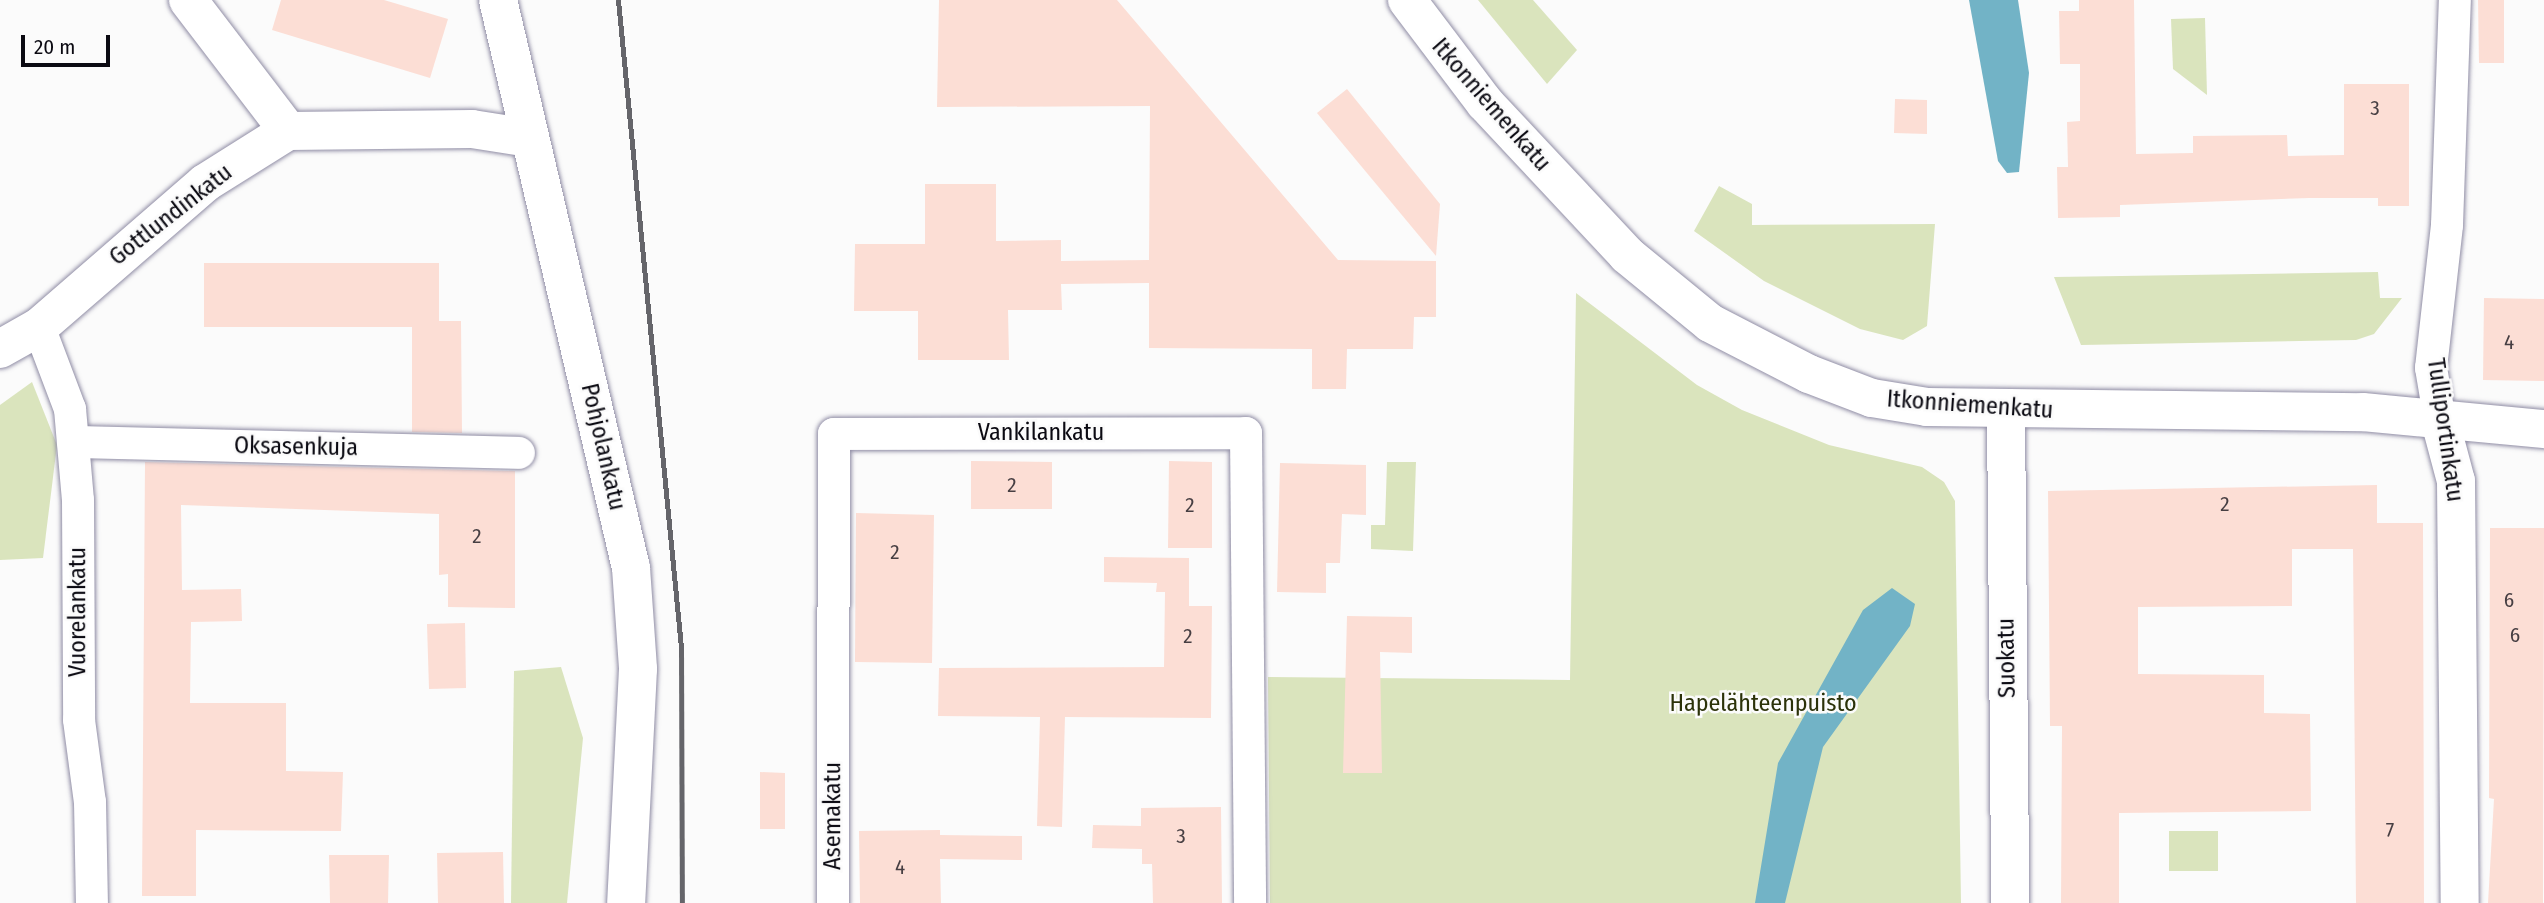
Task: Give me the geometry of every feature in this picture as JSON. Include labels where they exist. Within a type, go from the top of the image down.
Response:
[{"type":"main road","points":[[188,0],[288,131],[472,129],[529,138]]},
{"type":"main road","name":"Pohjolankatu","points":[[498,0],[631,568],[638,683],[626,903]]},
{"type":"main road","name":"Itkonniemenkatu","points":[[1407,0],[1440,50],[1589,218],[1710,323],[1762,355],[1872,398],[2006,412],[2363,412],[2544,429]]},
{"type":"main road","name":"Gottlundinkatu","points":[[0,349],[39,327],[205,183],[288,131]]},
{"type":"main road","name":"Suokatu","points":[[2006,412],[2010,903]]},
{"type":"main road","name":"Tulliportinkatu","points":[[2440,421],[2456,481],[2460,903]]},
{"type":"street","name":"Tulliportinkatu","points":[[2440,421],[2431,368],[2447,225],[2455,0]]},
{"type":"street","name":"Vuorelankatu","points":[[39,327],[71,409],[74,442],[79,720],[90,802],[92,903]]},
{"type":"street","name":"Vankilankatu","points":[[833,730],[834,434],[1246,433],[1250,903]]},
{"type":"street","name":"Oksasenkuja","points":[[74,442],[519,453]]},
{"type":"street","name":"Asemakatu","points":[[833,730],[833,903]]},
{"type":"green space","points":[[1478,0],[1533,0],[1577,50],[1547,84]]},
{"type":"green space","points":[[2205,18],[2207,95],[2173,69],[2171,19]]},
{"type":"green space","points":[[1719,186],[1752,204],[1752,225],[1935,224],[1927,326],[1903,340],[1860,329],[1764,281],[1694,231]]},
{"type":"green space","points":[[2378,272],[2380,298],[2402,298],[2374,334],[2356,340],[2081,345],[2054,277]]},
{"type":"green space","name":"Hapelähteenpuisto","points":[[1576,293],[1697,385],[1742,410],[1829,445],[1922,467],[1944,482],[1955,501],[1961,903],[1270,903],[1268,677],[1570,680]]},
{"type":"green space","points":[[32,382],[57,445],[43,558],[0,560],[0,405]]},
{"type":"green space","points":[[1387,462],[1416,462],[1413,551],[1371,549],[1371,525],[1385,525]]},
{"type":"green space","points":[[561,667],[583,738],[567,903],[511,903],[514,671]]},
{"type":"green space","points":[[2169,831],[2218,831],[2218,871],[2169,871]]},
{"type":"water","points":[[1969,0],[2018,0],[2029,73],[2019,172],[2007,173],[1998,161]]},
{"type":"water","points":[[1892,588],[1915,604],[1910,626],[1823,747],[1785,903],[1755,903],[1778,763],[1863,610]]},
{"type":"building","points":[[281,0],[384,0],[448,19],[430,78],[272,30]]},
{"type":"building","points":[[939,0],[1117,0],[1338,260],[1436,261],[1436,317],[1414,317],[1413,349],[1347,349],[1346,389],[1312,389],[1312,349],[1149,348],[1149,283],[1061,284],[1062,310],[1008,310],[1009,360],[918,360],[918,311],[854,311],[855,244],[925,244],[925,184],[996,184],[996,241],[1061,240],[1061,261],[1149,260],[1150,106],[937,107]]},
{"type":"building","points":[[2079,0],[2134,0],[2136,154],[2193,153],[2193,136],[2287,135],[2288,156],[2344,155],[2344,84],[2409,84],[2409,206],[2378,206],[2378,198],[2309,198],[2120,205],[2120,217],[2058,218],[2057,167],[2068,167],[2067,122],[2080,121],[2080,64],[2060,64],[2059,11],[2079,11]]},
{"type":"building","points":[[2478,0],[2504,0],[2504,63],[2479,63]]},
{"type":"building","points":[[1347,89],[1440,204],[1436,256],[1317,113]]},
{"type":"building","points":[[1895,99],[1927,100],[1927,134],[1894,133]]},
{"type":"building","points":[[204,263],[439,263],[439,321],[461,321],[462,433],[412,432],[412,327],[204,327]]},
{"type":"building","points":[[2484,298],[2544,299],[2544,381],[2483,380]]},
{"type":"building","points":[[971,461],[1052,462],[1052,509],[971,509]]},
{"type":"building","points":[[1169,461],[1212,462],[1212,548],[1168,548]]},
{"type":"building","points":[[145,462],[515,471],[515,608],[448,607],[448,574],[439,575],[439,514],[181,505],[182,590],[241,589],[242,621],[191,622],[190,703],[286,703],[286,771],[343,772],[341,831],[196,830],[196,896],[142,896]]},
{"type":"building","points":[[1280,463],[1366,465],[1366,515],[1342,514],[1340,563],[1326,563],[1326,593],[1277,592]]},
{"type":"building","points":[[2377,485],[2377,523],[2423,523],[2424,903],[2356,903],[2353,549],[2292,549],[2292,606],[2138,607],[2138,674],[2264,675],[2264,713],[2310,714],[2311,811],[2119,813],[2119,903],[2061,903],[2062,726],[2050,726],[2048,491]]},
{"type":"building","points":[[856,513],[934,515],[932,663],[855,662]]},
{"type":"building","points":[[2490,528],[2544,528],[2543,903],[2488,903],[2494,799],[2489,798]]},
{"type":"building","points":[[1104,557],[1189,558],[1189,606],[1212,606],[1211,718],[1065,717],[1062,827],[1037,826],[1040,717],[938,716],[939,668],[1164,667],[1165,592],[1156,592],[1157,583],[1104,582]]},
{"type":"building","points":[[1347,616],[1412,617],[1412,653],[1380,652],[1382,773],[1343,773]]},
{"type":"building","points":[[465,623],[466,688],[429,689],[427,624]]},
{"type":"building","points":[[760,772],[785,773],[785,829],[760,829]]},
{"type":"building","points":[[1221,807],[1222,903],[1153,903],[1152,864],[1142,864],[1142,849],[1092,848],[1093,825],[1141,826],[1141,808]]},
{"type":"building","points":[[940,830],[940,835],[1022,836],[1022,860],[940,859],[941,903],[860,903],[859,831]]},
{"type":"building","points":[[503,852],[504,903],[438,903],[437,853]]},
{"type":"building","points":[[329,855],[389,855],[388,903],[330,903]]},
{"type":"railway","points":[[618,0],[681,647],[682,903]]}]
